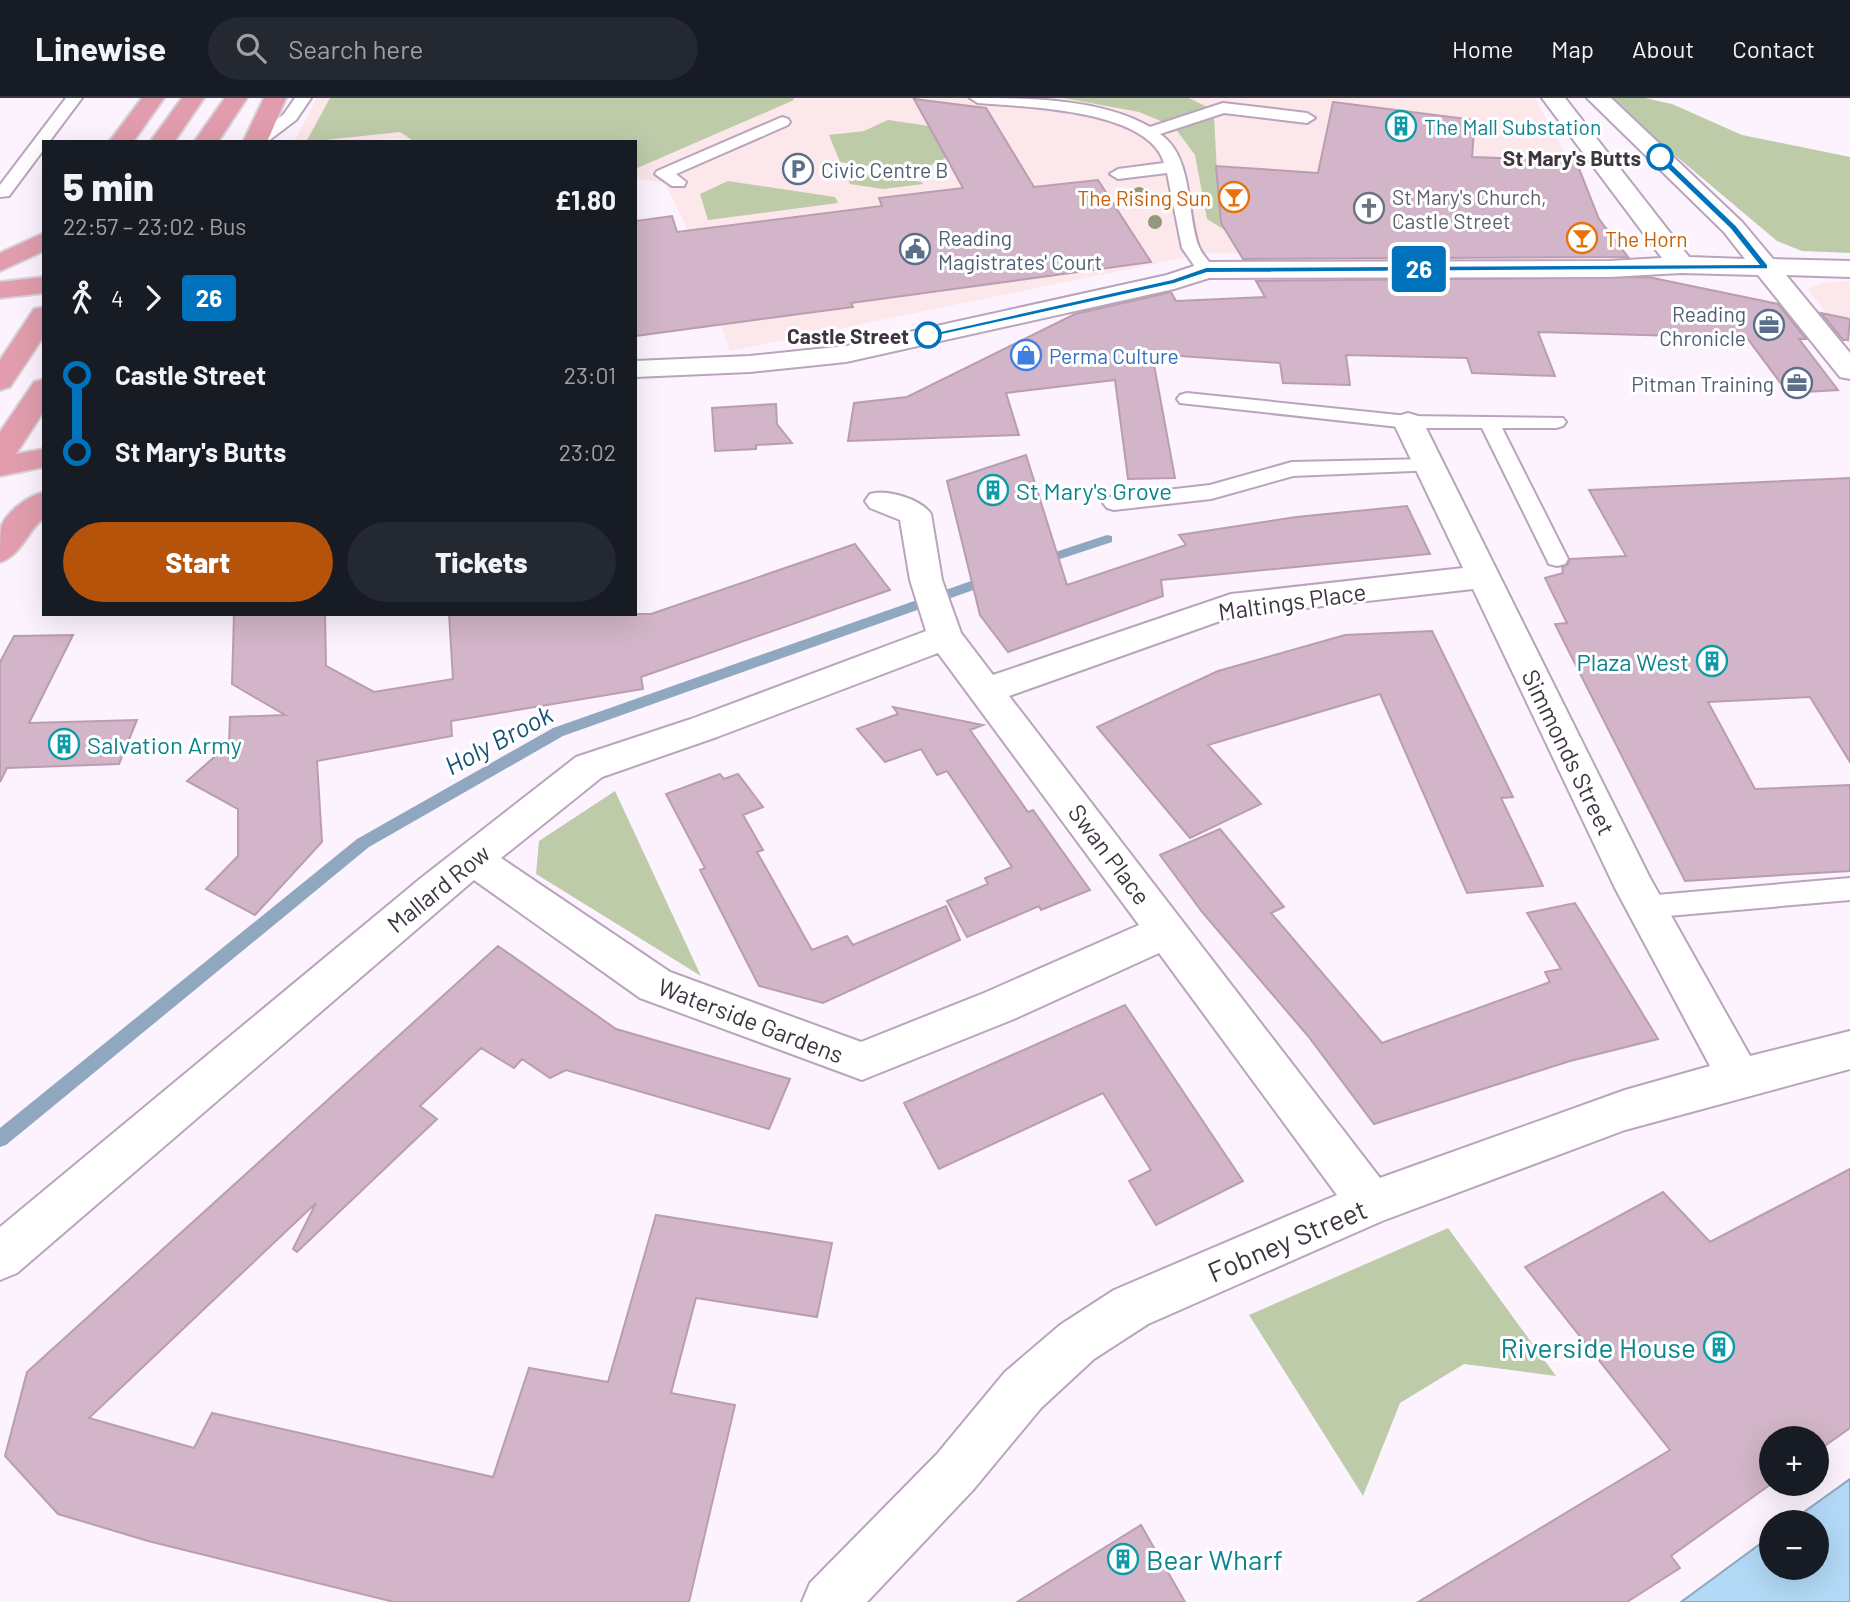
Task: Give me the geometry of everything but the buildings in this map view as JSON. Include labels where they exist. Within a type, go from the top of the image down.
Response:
[{"type":"main road","points":[[122,140],[153,98]]},
{"type":"main road","points":[[163,140],[194,98]]},
{"type":"main road","points":[[207,140],[236,98]]},
{"type":"main road","points":[[257,140],[265,115],[275,98]]},
{"type":"main road","points":[[0,263],[42,242]]},
{"type":"main road","points":[[0,290],[42,285]]},
{"type":"main road","points":[[0,381],[42,318]]},
{"type":"main road","points":[[18,460],[42,394]]},
{"type":"main road","points":[[0,551],[25,517],[42,504]]},
{"type":"street","points":[[1553,98],[1681,265]]},
{"type":"street","points":[[1598,98],[1733,227],[1850,371]]},
{"type":"street","points":[[637,369],[750,364],[846,354],[1174,281],[1206,270],[1608,269],[1681,265],[1850,269]]},
{"type":"street","name":"Simmonds Street","points":[[1408,422],[1645,907],[1739,1077]]},
{"type":"street","name":"Swan Place","points":[[881,501],[915,514],[935,610],[988,690],[1371,1203]]},
{"type":"street","name":"Maltings Place","points":[[988,690],[1231,605],[1483,577]]},
{"type":"street","name":"Mallard Row","points":[[0,1257],[272,1025],[472,859],[589,767],[704,728],[935,610]]},
{"type":"street","name":"Waterside Gardens","points":[[472,859],[655,985],[862,1061],[999,1006],[1166,931]]},
{"type":"street","name":"Fobney Street","points":[[829,1602],[955,1472],[1023,1390],[1077,1342],[1131,1307],[1371,1203],[1625,1110],[1739,1077],[1850,1050]]},
{"type":"lane","points":[[42,140],[74,98]]},
{"type":"lane","points":[[259,140],[290,117],[303,98]]},
{"type":"lane","points":[[978,98],[1083,112],[1127,121],[1161,140],[1173,167],[1191,250],[1206,270]]},
{"type":"lane","points":[[1150,132],[1223,108],[1307,118]]},
{"type":"lane","points":[[1068,127],[1083,112]]},
{"type":"lane","points":[[678,182],[663,174],[782,121]]},
{"type":"lane","points":[[0,192],[3,192],[42,140]]},
{"type":"lane","points":[[1118,174],[1173,167]]},
{"type":"lane","points":[[1188,399],[1408,422],[1556,422]]},
{"type":"lane","points":[[1489,422],[1557,559]]},
{"type":"lane","points":[[1114,503],[1211,492],[1292,469],[1429,465]]},
{"type":"lane","points":[[1645,907],[1850,889]]},
{"type":"shaded area","points":[[317,98],[1535,98],[1622,257],[1207,253],[730,351],[684,222],[665,183],[637,178],[637,140],[295,140]]},
{"type":"shaded area","points":[[1850,281],[1850,345],[1808,289],[1820,283]]},
{"type":"green space","points":[[330,98],[794,100],[637,168],[637,140],[412,140],[400,132],[307,140]]},
{"type":"green space","points":[[1063,98],[1189,98],[1209,108],[1163,122],[1139,112]]},
{"type":"green space","points":[[1607,98],[1645,98],[1672,104],[1742,135],[1850,157],[1850,253],[1802,251],[1777,241]]},
{"type":"green space","points":[[1214,117],[1218,190],[1228,229],[1225,230],[1207,219],[1195,155],[1175,128]]},
{"type":"green space","points":[[888,120],[929,126],[946,158],[915,172],[840,162],[829,135],[864,131]]},
{"type":"green space","points":[[844,170],[923,184],[883,189],[850,184]]},
{"type":"green space","points":[[728,181],[835,197],[838,203],[708,220],[700,194]]},
{"type":"green space","points":[[615,791],[701,976],[536,874],[539,841]]},
{"type":"green space","points":[[1448,1228],[1556,1376],[1464,1364],[1400,1403],[1363,1496],[1249,1315]]},
{"type":"water","points":[[1850,1479],[1850,1602],[1681,1602],[1759,1545],[1759,1580],[1829,1580],[1829,1510],[1807,1510]]},
{"type":"waterway","name":"Holy Brook","points":[[1039,562],[1107,539]]},
{"type":"waterway","name":"Holy Brook","points":[[0,1139],[363,843],[558,732],[991,579]]},
{"type":"bus line","name":"26","points":[[928,335],[1174,281],[1206,270],[1608,269],[1681,265],[1765,267],[1733,227],[1660,157]]},
{"type":"place","name":"The Mall Substation","points":[[1401,126]]},
{"type":"place","name":"St Mary's Butts","points":[[1660,157]]},
{"type":"place","name":"Civic Centre B","points":[[798,169]]},
{"type":"place","name":"The Rising Sun","points":[[1234,197]]},
{"type":"place","name":"St Mary's Church, Castle Street","points":[[1369,208]]},
{"type":"place","name":"The Horn","points":[[1582,238]]},
{"type":"place","name":"Reading Magistrates' Court","points":[[915,249]]},
{"type":"place","name":"Reading Chronicle","points":[[1769,325]]},
{"type":"place","name":"Castle Street","points":[[928,335]]},
{"type":"place","name":"Perma Culture","points":[[1026,355]]},
{"type":"place","name":"Pitman Training","points":[[1797,383]]},
{"type":"place","name":"St Mary's Grove","points":[[993,490]]},
{"type":"place","name":"Plaza West","points":[[1712,661]]},
{"type":"place","name":"Salvation Army","points":[[64,744]]},
{"type":"place","name":"Riverside House","points":[[1719,1347]]},
{"type":"place","name":"Bear Wharf","points":[[1123,1559]]}]
